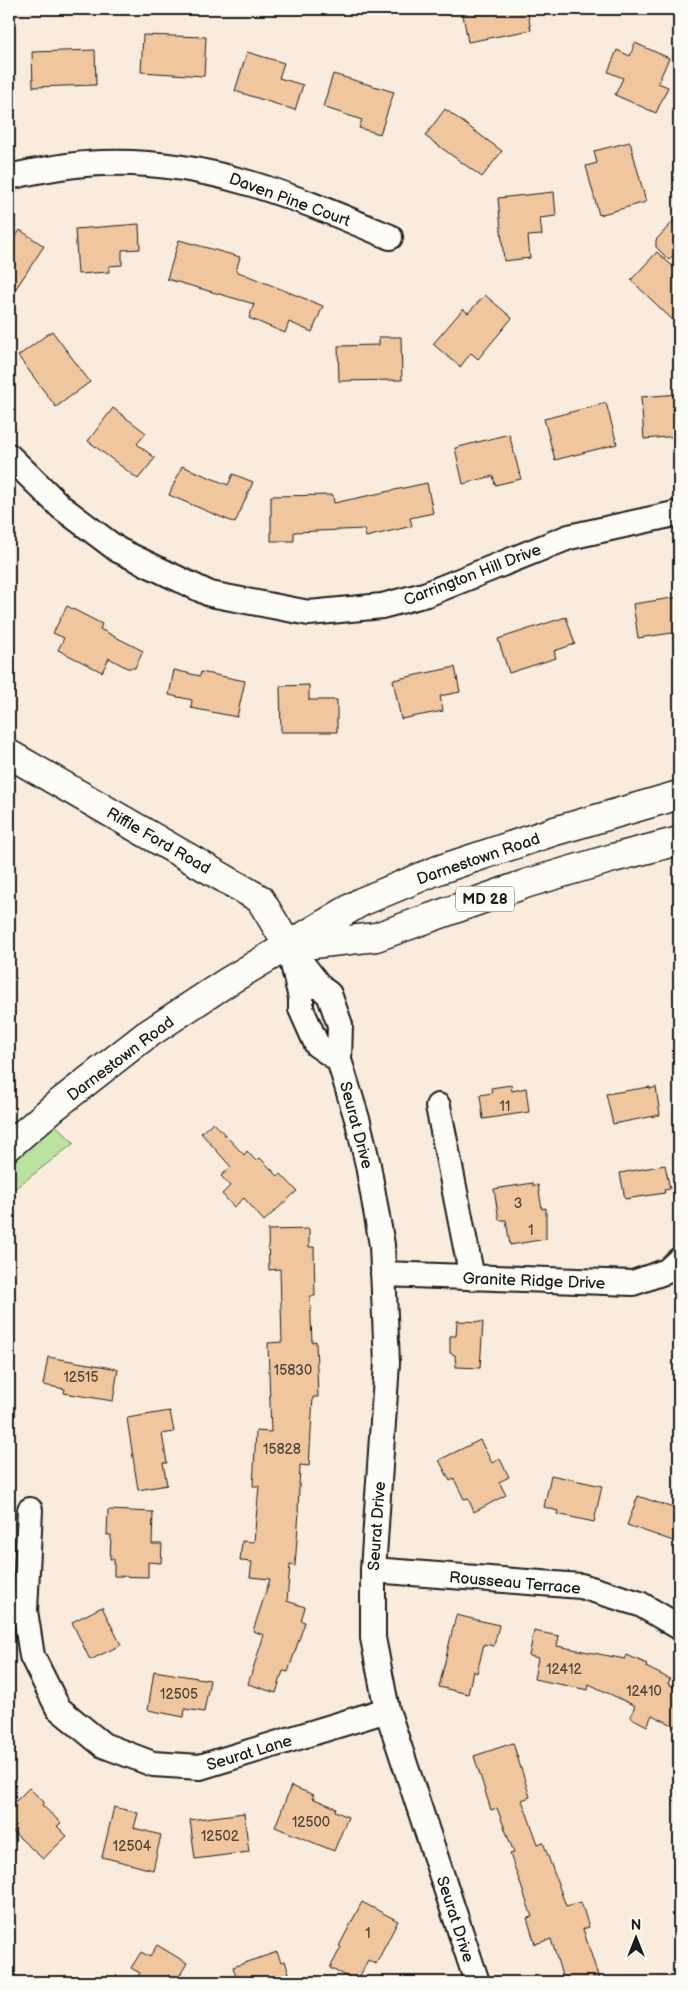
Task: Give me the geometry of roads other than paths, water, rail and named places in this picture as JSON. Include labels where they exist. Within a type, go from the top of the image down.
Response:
[{"type":"main road","name":"Riffle Ford Road","points":[[9,754],[260,899],[289,947]]},
{"type":"main road","name":"Darnestown Road","points":[[9,1146],[53,1108],[145,1036],[227,982],[289,947],[361,902],[438,870],[555,831],[679,795]]},
{"type":"main road","name":"Darnestown Road","points":[[289,947],[376,938],[528,883],[679,841]]},
{"type":"street","name":"Daven Pine Court","points":[[9,177],[42,170],[101,163],[153,163],[210,171],[264,186],[390,237]]},
{"type":"street","name":"Carrington Hill Drive","points":[[9,456],[61,506],[118,550],[210,594],[309,613],[382,606],[427,594],[569,537],[679,513]]},
{"type":"street","name":"Seurat Drive","points":[[289,947],[321,988],[329,994],[340,1025],[339,1060],[358,1122],[368,1165],[382,1245],[387,1363],[373,1570],[373,1638],[387,1710],[469,1980]]},
{"type":"street","points":[[438,1106],[472,1278]]},
{"type":"street","name":"Granite Ridge Drive","points":[[383,1274],[633,1283],[667,1271],[679,1260]]},
{"type":"street","name":"Seurat Lane","points":[[30,1510],[25,1611],[32,1656],[58,1708],[103,1745],[153,1764],[200,1767],[387,1710]]},
{"type":"street","name":"Rousseau Terrace","points":[[373,1570],[581,1586],[640,1604],[679,1627]]}]
